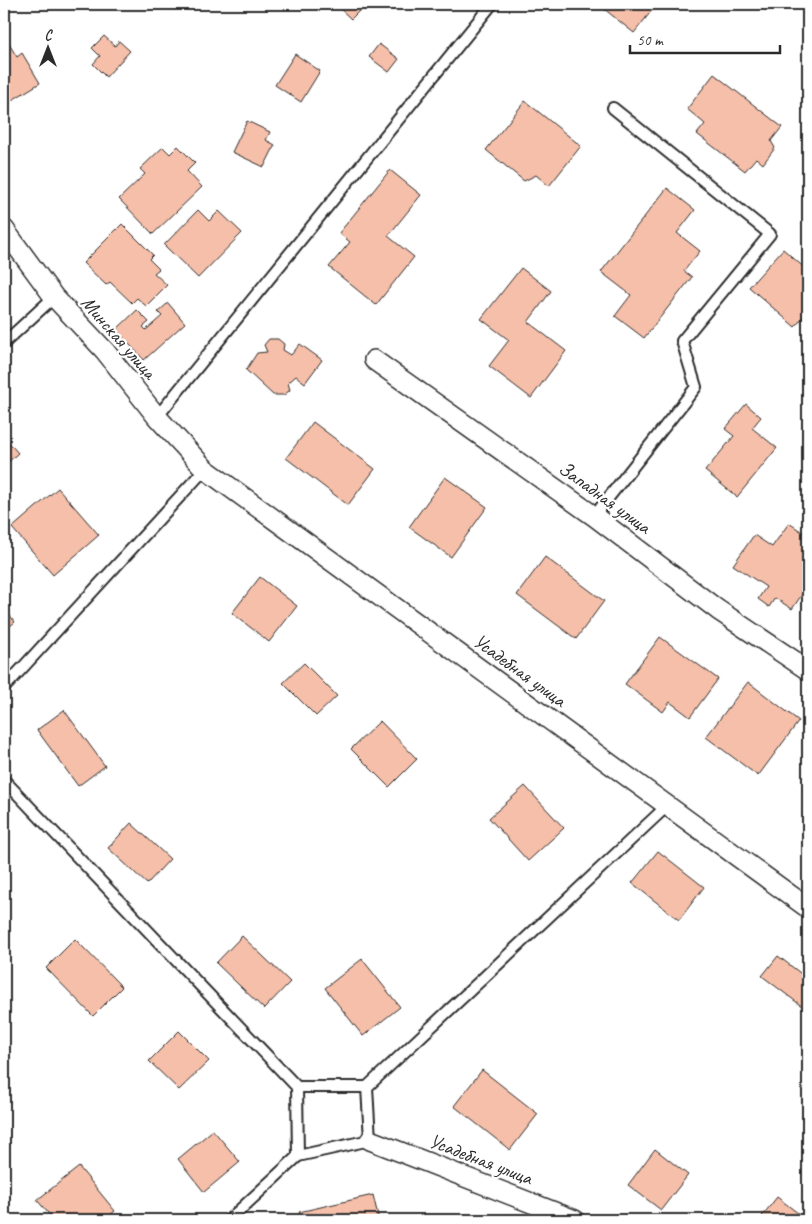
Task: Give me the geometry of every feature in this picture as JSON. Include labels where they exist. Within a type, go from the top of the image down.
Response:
[{"type":"street","name":"Минская улица","points":[[4,230],[54,297],[105,352],[157,417],[205,469]]},
{"type":"street","name":"Западная улица","points":[[374,360],[594,516],[718,610],[808,670]]},
{"type":"street","name":"Усадебная улица","points":[[205,469],[808,908]]},
{"type":"street","name":"Усадебная улица","points":[[370,1140],[575,1220]]},
{"type":"lane","points":[[157,417],[492,4]]},
{"type":"lane","points":[[594,516],[696,387],[682,342],[770,234],[613,108]]},
{"type":"lane","points":[[4,343],[54,297]]},
{"type":"lane","points":[[4,688],[205,469]]},
{"type":"lane","points":[[4,780],[297,1087],[298,1156]]},
{"type":"lane","points":[[297,1087],[367,1087],[668,805]]},
{"type":"lane","points":[[229,1220],[298,1156],[370,1140],[367,1087]]},
{"type":"building","points":[[335,4],[366,4],[351,19]]},
{"type":"building","points":[[598,4],[657,4],[634,33]]},
{"type":"building","points":[[104,36],[115,46],[119,41],[130,51],[106,77],[93,64],[100,56],[92,48]]},
{"type":"building","points":[[9,44],[17,57],[22,53],[40,83],[4,105],[4,47]]},
{"type":"building","points":[[379,44],[399,59],[389,72],[369,57]]},
{"type":"building","points":[[295,54],[320,71],[301,102],[275,85]]},
{"type":"building","points":[[714,74],[782,127],[771,141],[775,148],[763,164],[756,158],[745,171],[697,134],[705,124],[687,109]]},
{"type":"building","points":[[525,101],[581,146],[549,186],[536,175],[524,181],[486,150]]},
{"type":"building","points":[[247,121],[270,132],[266,140],[275,145],[264,167],[232,152]]},
{"type":"building","points":[[178,146],[195,163],[187,171],[202,187],[153,234],[119,199],[145,174],[140,169],[163,147],[170,154]]},
{"type":"building","points":[[390,170],[421,195],[388,236],[414,257],[376,305],[329,267],[350,242],[339,233]]},
{"type":"building","points":[[667,188],[695,210],[677,233],[700,251],[684,271],[692,277],[644,338],[615,316],[631,295],[601,272]]},
{"type":"building","points":[[198,210],[209,221],[219,211],[242,233],[198,278],[164,245]]},
{"type":"building","points":[[122,224],[153,255],[149,259],[159,269],[154,273],[167,285],[146,306],[137,298],[132,303],[110,282],[106,285],[83,263]]},
{"type":"building","points":[[783,249],[808,271],[808,311],[795,327],[749,287]]},
{"type":"building","points":[[521,268],[551,291],[528,322],[566,351],[531,398],[489,366],[509,340],[481,319]]},
{"type":"building","points":[[168,303],[185,323],[144,360],[116,330],[137,310],[149,322],[143,327],[146,330],[162,316],[158,312]]},
{"type":"building","points":[[269,339],[278,339],[284,344],[283,350],[291,355],[300,344],[322,360],[305,383],[296,376],[288,383],[290,390],[284,395],[273,395],[246,370],[257,353],[267,352],[264,345]]},
{"type":"building","points":[[746,404],[761,417],[752,428],[777,448],[737,497],[705,471],[734,436],[725,429]]},
{"type":"building","points":[[313,422],[375,469],[348,505],[286,458]]},
{"type":"building","points":[[4,437],[18,453],[4,466]]},
{"type":"building","points":[[445,477],[487,507],[451,557],[409,527]]},
{"type":"building","points":[[58,488],[99,535],[53,575],[12,528]]},
{"type":"building","points":[[789,523],[808,536],[808,586],[792,609],[775,598],[769,607],[758,599],[766,587],[733,565],[754,535],[772,547]]},
{"type":"building","points":[[545,557],[604,601],[576,639],[517,595]]},
{"type":"building","points":[[260,577],[297,606],[269,642],[232,613]]},
{"type":"building","points":[[4,608],[15,622],[4,631]]},
{"type":"building","points":[[660,637],[718,679],[690,717],[670,702],[663,712],[625,684]]},
{"type":"building","points":[[304,663],[337,696],[316,716],[283,683]]},
{"type":"building","points":[[748,682],[799,721],[758,776],[706,737]]},
{"type":"building","points":[[64,710],[105,766],[78,786],[37,730]]},
{"type":"building","points":[[380,721],[417,759],[389,787],[351,749]]},
{"type":"building","points":[[525,786],[564,828],[528,861],[489,818]]},
{"type":"building","points":[[131,823],[170,859],[147,884],[108,848]]},
{"type":"building","points":[[658,851],[704,887],[679,920],[632,883]]},
{"type":"building","points":[[242,936],[290,982],[264,1009],[216,963]]},
{"type":"building","points":[[75,939],[122,987],[93,1016],[46,968]]},
{"type":"building","points":[[778,956],[808,979],[808,1000],[803,1007],[762,976]]},
{"type":"building","points":[[362,959],[400,1007],[363,1036],[325,988]]},
{"type":"building","points":[[179,1031],[209,1061],[179,1090],[149,1061]]},
{"type":"building","points":[[482,1070],[538,1114],[510,1150],[454,1106]]},
{"type":"building","points":[[213,1130],[240,1162],[204,1192],[178,1159]]},
{"type":"building","points":[[655,1149],[688,1175],[661,1210],[628,1185]]},
{"type":"building","points":[[79,1167],[115,1211],[104,1220],[54,1220],[37,1200]]},
{"type":"building","points":[[373,1195],[379,1220],[301,1220],[299,1212]]},
{"type":"building","points":[[777,1197],[807,1220],[759,1220]]}]
